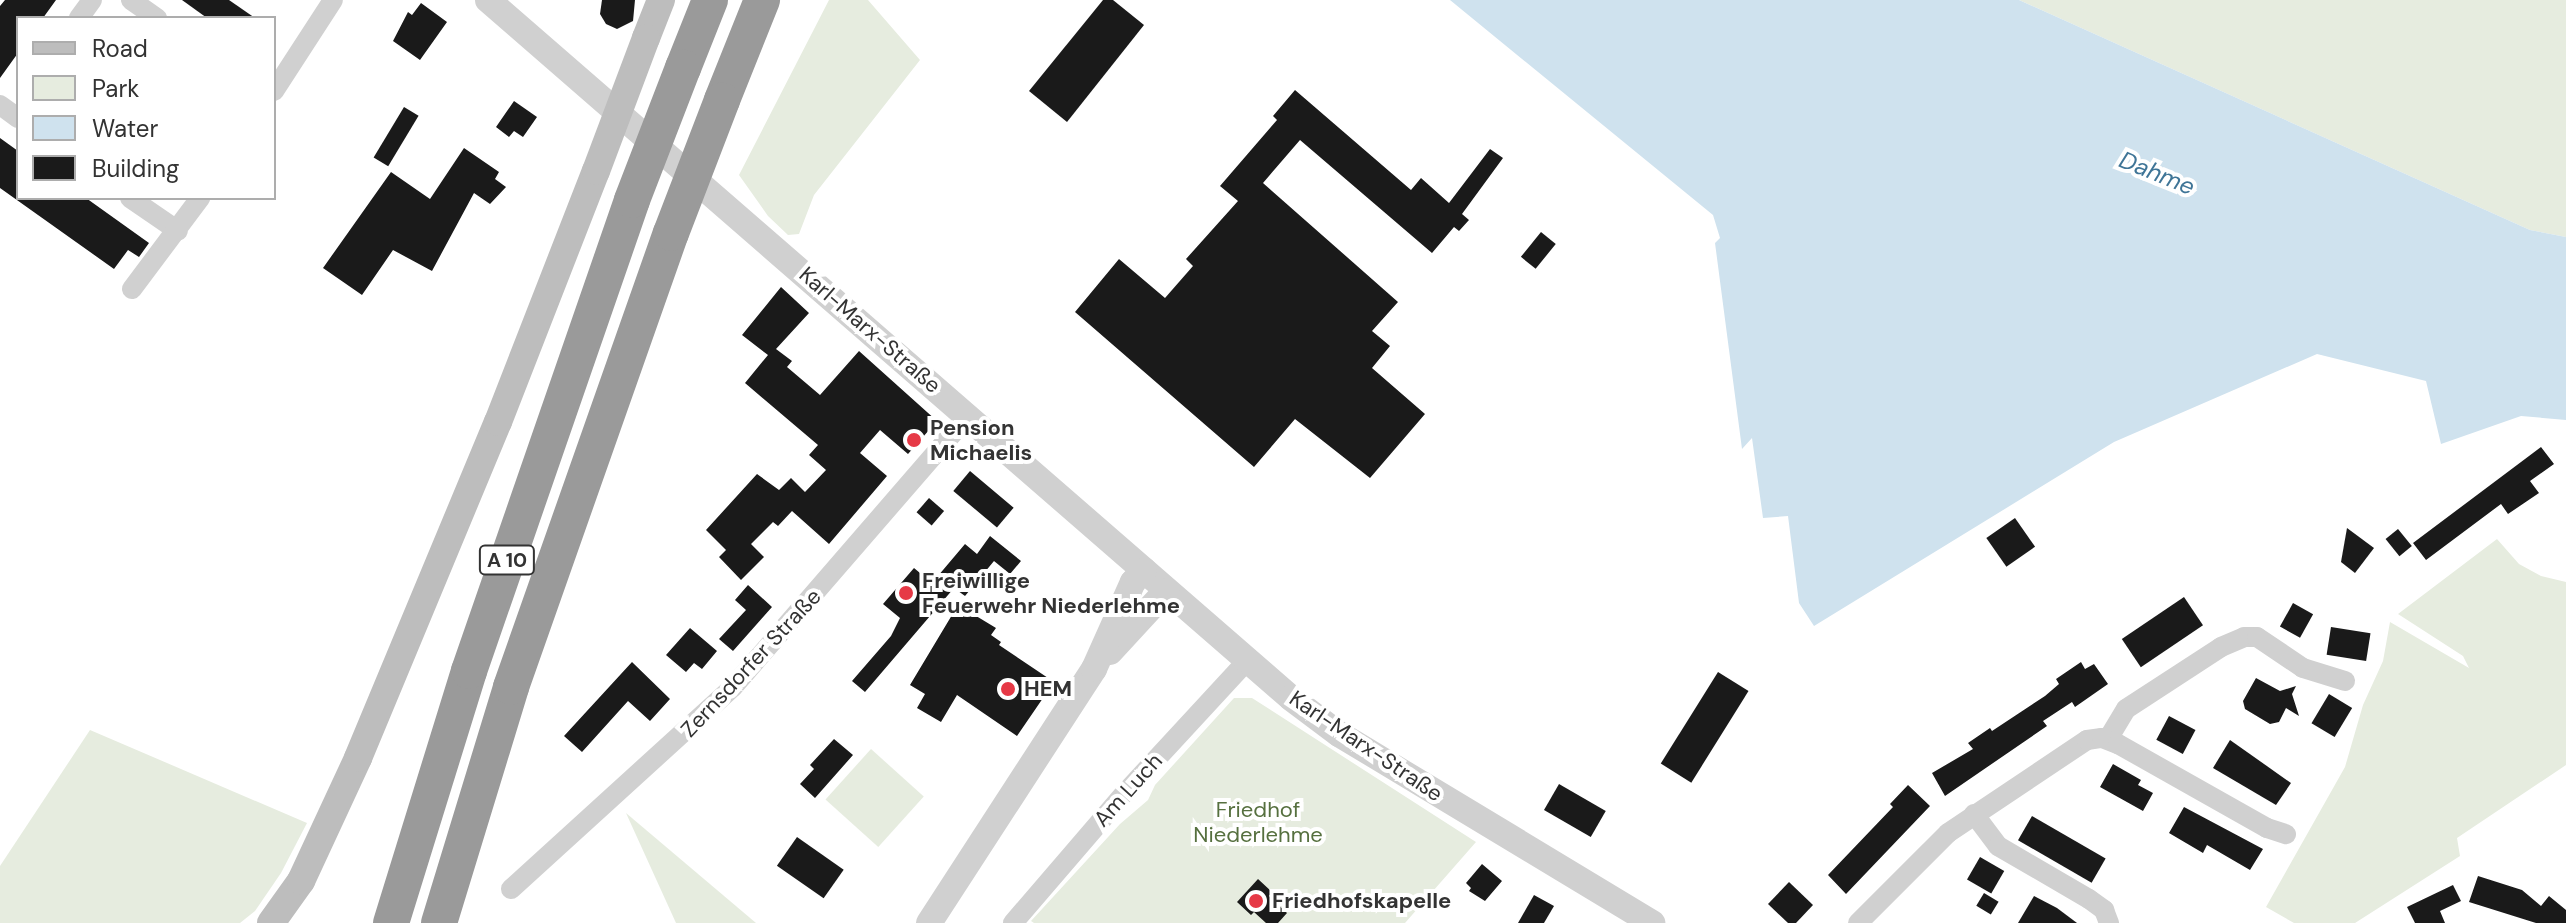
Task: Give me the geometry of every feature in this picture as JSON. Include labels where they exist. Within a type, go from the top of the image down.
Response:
[{"type":"highway","name":"A 10","points":[[391,923],[469,671],[632,200],[710,0]]},
{"type":"highway","name":"A 10","points":[[439,923],[511,687],[671,233],[762,0]]},
{"type":"main road","points":[[271,923],[301,881],[358,758],[498,422],[661,0]]},
{"type":"street","points":[[131,0],[154,16]]},
{"type":"street","points":[[276,88],[333,0]]},
{"type":"street","name":"Karl-Marx-Straße","points":[[488,0],[969,415],[1247,661],[1339,734],[1652,923]]},
{"type":"street","points":[[133,200],[178,231]]},
{"type":"street","points":[[132,289],[199,200]]},
{"type":"street","name":"Zernsdorfer Straße","points":[[511,889],[733,687],[969,415]]},
{"type":"street","points":[[929,923],[1094,669],[1133,582],[1144,570]]},
{"type":"street","points":[[1094,669],[1166,591]]},
{"type":"street","points":[[2108,739],[2126,709],[2221,647],[2244,637],[2257,637],[2303,668],[2345,681]]},
{"type":"street","name":"Am Luch","points":[[1013,923],[1125,793],[1247,661]]},
{"type":"street","points":[[1862,922],[1948,833],[2087,740],[2108,739],[2267,828],[2286,834]]},
{"type":"street","points":[[1974,814],[1998,846],[2089,899],[2104,910],[2109,923]]},
{"type":"green space","points":[[829,0],[868,0],[920,60],[814,195],[799,234],[788,235],[768,216],[739,175]]},
{"type":"green space","points":[[2019,0],[2566,0],[2566,237],[2530,230]]},
{"type":"green space","points":[[2497,539],[2519,564],[2541,576],[2566,582],[2566,765],[2457,838],[2460,856],[2355,923],[2294,923],[2266,907],[2345,767],[2363,705],[2383,661],[2390,622],[2469,668],[2463,656],[2398,614]]},
{"type":"green space","name":"Friedhof Niederlehme","points":[[1234,698],[1252,698],[1476,842],[1405,923],[1031,921],[1120,824],[1148,800],[1155,785]]},
{"type":"green space","points":[[90,730],[307,823],[281,873],[255,911],[240,923],[0,923],[0,866]]},
{"type":"green space","points":[[871,749],[924,797],[878,847],[825,800]]},
{"type":"green space","points":[[626,813],[756,923],[676,923]]},
{"type":"water","name":"Dahme","points":[[1450,0],[2019,0],[2530,230],[2566,237],[2566,420],[2521,416],[2441,444],[2426,381],[2317,354],[2114,442],[1814,626],[1799,603],[1788,516],[1763,518],[1752,438],[1742,449],[1715,243],[1720,238],[1713,215]]},
{"type":"building","points":[[5,0],[56,0],[44,16],[16,16],[16,56],[0,78],[0,6]]},
{"type":"building","points":[[182,0],[229,0],[252,16],[204,16]]},
{"type":"building","points":[[602,0],[635,0],[633,21],[617,29],[606,24],[600,14]]},
{"type":"building","points":[[1103,0],[1113,0],[1144,25],[1067,122],[1029,91]]},
{"type":"building","points":[[421,3],[447,22],[420,60],[393,41],[408,12],[412,15]]},
{"type":"building","points":[[1295,90],[1411,190],[1421,178],[1449,203],[1490,149],[1503,158],[1462,214],[1469,220],[1459,231],[1454,227],[1432,253],[1300,140],[1263,183],[1398,302],[1372,331],[1390,346],[1372,368],[1425,414],[1370,478],[1295,419],[1254,467],[1075,312],[1119,259],[1165,298],[1193,266],[1186,259],[1238,201],[1220,186],[1277,120],[1273,116]]},
{"type":"building","points":[[514,101],[537,117],[523,137],[514,131],[509,137],[496,127]]},
{"type":"building","points":[[404,107],[419,116],[388,166],[374,158]]},
{"type":"building","points":[[0,138],[16,150],[16,199],[0,188]]},
{"type":"building","points":[[464,148],[499,172],[495,179],[506,187],[490,204],[474,193],[432,271],[393,250],[362,295],[323,268],[391,172],[430,199]]},
{"type":"building","points":[[17,200],[89,200],[149,243],[139,257],[128,250],[114,269]]},
{"type":"building","points":[[1541,232],[1556,244],[1536,269],[1521,257]]},
{"type":"building","points":[[781,287],[809,313],[776,349],[792,361],[787,367],[820,395],[859,351],[937,421],[908,454],[880,430],[860,453],[887,476],[829,544],[792,511],[778,526],[773,522],[751,544],[764,557],[741,580],[719,557],[726,550],[706,530],[757,474],[779,490],[791,478],[805,492],[826,470],[809,455],[818,445],[745,383],[768,355],[742,335]]},
{"type":"building","points":[[2541,447],[2554,464],[2530,481],[2539,493],[2508,514],[2501,504],[2426,560],[2413,543]]},
{"type":"building","points":[[970,471],[1014,508],[997,528],[953,491]]},
{"type":"building","points":[[929,498],[944,511],[932,525],[917,512]]},
{"type":"building","points":[[2015,518],[2035,547],[2006,567],[1986,538]]},
{"type":"building","points":[[2347,528],[2374,548],[2355,573],[2341,562]]},
{"type":"building","points":[[2398,529],[2412,546],[2399,556],[2386,539]]},
{"type":"building","points":[[990,536],[1021,561],[1010,574],[994,561],[965,596],[954,588],[865,692],[852,681],[891,636],[900,618],[883,604],[914,568],[932,583],[965,544],[977,554]]},
{"type":"building","points":[[748,585],[772,607],[733,651],[719,639],[746,610],[735,600]]},
{"type":"building","points":[[2184,597],[2203,625],[2141,667],[2122,639]]},
{"type":"building","points":[[2293,603],[2313,614],[2300,638],[2280,627]]},
{"type":"building","points":[[958,605],[996,628],[991,635],[1001,642],[999,645],[1054,682],[1017,736],[957,695],[941,722],[917,708],[925,694],[910,685]]},
{"type":"building","points":[[2331,627],[2371,633],[2366,661],[2327,655]]},
{"type":"building","points":[[690,628],[717,651],[702,669],[694,663],[686,672],[666,655]]},
{"type":"building","points":[[632,662],[670,699],[650,721],[628,701],[582,752],[564,736]]},
{"type":"building","points":[[2081,662],[2085,669],[2094,664],[2108,684],[2075,707],[2072,702],[2043,721],[2047,726],[1945,796],[1932,773],[1973,749],[1968,743],[1990,728],[1992,731],[2045,696],[2059,684],[2056,679]]},
{"type":"building","points":[[1718,672],[1749,691],[1691,783],[1661,764]]},
{"type":"building","points":[[2256,678],[2280,691],[2296,686],[2292,694],[2299,716],[2286,708],[2279,722],[2270,724],[2245,709],[2243,701]]},
{"type":"building","points":[[2329,694],[2352,708],[2335,737],[2311,723]]},
{"type":"building","points":[[2169,716],[2195,730],[2183,754],[2156,740]]},
{"type":"building","points":[[834,739],[853,755],[815,798],[800,784],[814,769],[810,765]]},
{"type":"building","points":[[2230,740],[2291,783],[2276,805],[2213,768]]},
{"type":"building","points":[[2113,764],[2141,780],[2138,785],[2153,793],[2143,811],[2100,787]]},
{"type":"building","points":[[1559,784],[1606,811],[1591,837],[1544,810]]},
{"type":"building","points":[[1908,785],[1930,806],[1846,894],[1828,875],[1893,807],[1890,804]]},
{"type":"building","points":[[2184,807],[2263,849],[2250,870],[2207,845],[2203,853],[2169,833]]},
{"type":"building","points":[[2032,816],[2106,858],[2092,883],[2018,840]]},
{"type":"building","points":[[797,837],[844,870],[824,898],[777,866]]},
{"type":"building","points":[[1980,857],[2004,871],[1991,894],[1967,880]]},
{"type":"building","points":[[1482,864],[1502,881],[1485,901],[1469,891],[1471,888],[1466,883]]},
{"type":"building","points":[[2478,876],[2522,890],[2541,906],[2549,896],[2566,910],[2566,923],[2536,923],[2469,902]]},
{"type":"building","name":"Friedhofskapelle","points":[[1258,879],[1272,892],[1269,896],[1287,913],[1278,923],[1266,923],[1237,902]]},
{"type":"building","points":[[1789,882],[1813,905],[1796,923],[1788,923],[1768,904]]},
{"type":"building","points":[[2453,885],[2461,901],[2440,911],[2445,923],[2415,923],[2407,907]]},
{"type":"building","points":[[1984,893],[1999,902],[1991,915],[1976,906]]},
{"type":"building","points":[[1534,895],[1554,906],[1544,923],[1518,923]]},
{"type":"building","points":[[2034,896],[2057,908],[2077,923],[2018,923]]},
{"type":"place","name":"Pension Michaelis","points":[[914,440]]},
{"type":"place","name":"Freiwillige Feuerwehr Niederlehme","points":[[906,593]]},
{"type":"place","name":"HEM","points":[[1008,689]]},
{"type":"place","name":"Friedhofskapelle","points":[[1256,901]]}]
